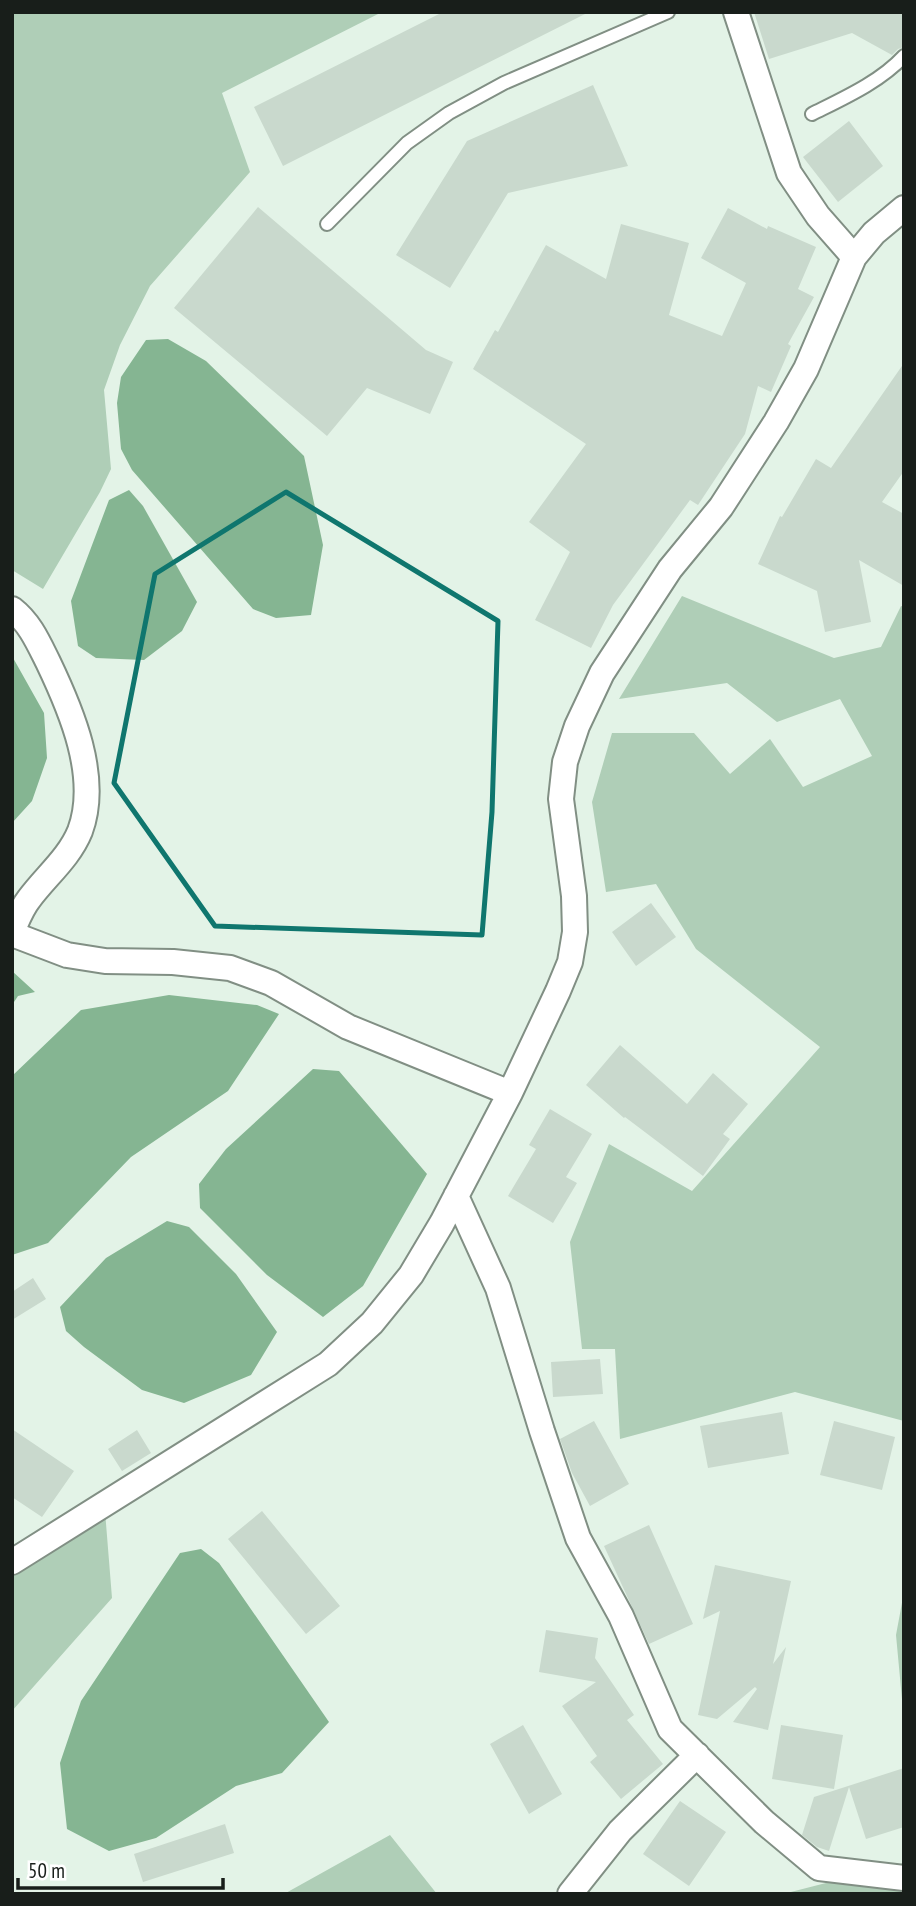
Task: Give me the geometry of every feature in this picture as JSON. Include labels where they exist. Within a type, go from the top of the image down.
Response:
[{"type":"street","points":[[736,12],[789,173],[818,216],[854,257]]},
{"type":"street","points":[[12,1562],[328,1364],[372,1323],[411,1275],[510,1093],[570,962],[575,932],[574,896],[561,799],[565,762],[577,726],[602,673],[625,636],[670,569],[721,507],[776,422],[806,369],[854,257],[874,233],[904,208]]},
{"type":"street","points":[[12,609],[31,628],[62,690],[81,746],[85,767],[86,811],[79,833],[64,860],[27,900],[12,933],[67,956],[105,961],[173,962],[230,968],[271,982],[348,1027],[510,1093]]},
{"type":"street","points":[[456,1196],[498,1288],[578,1538],[621,1616],[670,1729],[764,1822],[819,1868],[904,1878]]},
{"type":"street","points":[[570,1894],[620,1831],[697,1755]]},
{"type":"lane","points":[[327,224],[407,143],[449,113],[504,83],[667,12]]},
{"type":"lane","points":[[812,114],[862,89],[904,56]]},
{"type":"highlighted area","points":[[286,492],[498,621],[492,812],[482,935],[215,926],[114,783],[155,574]]},
{"type":"shaded area","points":[[12,12],[382,12],[222,93],[250,172],[150,286],[120,345],[104,390],[111,469],[43,589],[12,570]]},
{"type":"shaded area","points":[[168,339],[206,361],[304,456],[323,545],[311,615],[276,618],[253,609],[132,470],[121,449],[117,403],[121,377],[146,340]]},
{"type":"shaded area","points":[[129,490],[143,506],[197,602],[182,631],[144,660],[96,658],[78,646],[71,601],[109,500]]},
{"type":"shaded area","points":[[682,596],[834,658],[881,647],[901,606],[904,607],[904,1421],[795,1392],[620,1439],[615,1349],[582,1349],[570,1242],[609,1144],[692,1191],[820,1047],[696,949],[656,884],[606,892],[592,802],[612,733],[694,733],[730,774],[770,739],[803,787],[872,756],[840,699],[777,722],[727,683],[619,699]]},
{"type":"shaded area","points":[[12,656],[44,713],[47,758],[32,801],[12,823]]},
{"type":"shaded area","points":[[12,971],[35,992],[18,996],[12,1005]]},
{"type":"shaded area","points":[[169,995],[257,1005],[279,1014],[228,1091],[131,1157],[48,1243],[12,1255],[12,1076],[81,1010]]},
{"type":"shaded area","points":[[313,1069],[339,1071],[427,1174],[363,1286],[323,1317],[267,1275],[200,1208],[199,1184],[226,1149]]},
{"type":"shaded area","points":[[167,1221],[189,1227],[236,1274],[277,1332],[251,1375],[184,1403],[142,1390],[84,1347],[66,1331],[60,1307],[106,1258]]},
{"type":"shaded area","points":[[105,1511],[112,1598],[12,1711],[12,1567]]},
{"type":"shaded area","points":[[201,1549],[219,1563],[329,1722],[282,1773],[236,1786],[156,1838],[109,1851],[67,1829],[60,1763],[81,1701],[180,1553]]},
{"type":"shaded area","points":[[904,1592],[904,1721],[896,1635]]},
{"type":"shaded area","points":[[390,1835],[437,1894],[284,1894]]},
{"type":"shaded area","points":[[904,1863],[904,1894],[783,1894]]},
{"type":"building","points":[[443,12],[589,12],[283,166],[254,107]]},
{"type":"building","points":[[754,12],[904,12],[904,47],[892,55],[852,33],[769,59]]},
{"type":"building","points":[[593,85],[628,166],[508,193],[450,288],[396,255],[467,141]]},
{"type":"building","points":[[849,121],[883,166],[838,202],[803,157]]},
{"type":"building","points":[[258,207],[426,350],[453,362],[430,414],[367,388],[327,436],[174,308]]},
{"type":"building","points":[[728,208],[767,229],[768,226],[816,247],[798,289],[814,297],[788,344],[791,346],[771,392],[758,386],[745,434],[698,505],[690,500],[613,605],[591,648],[535,620],[570,552],[529,522],[586,444],[473,369],[495,330],[498,332],[546,245],[606,279],[621,224],[689,243],[669,315],[722,336],[746,283],[701,258]]},
{"type":"building","points":[[904,363],[904,471],[882,502],[904,514],[904,586],[859,560],[871,622],[825,632],[817,591],[758,564],[780,516],[782,517],[816,459],[831,468]]},
{"type":"building","points":[[651,903],[676,937],[636,966],[612,932]]},
{"type":"building","points":[[620,1045],[687,1104],[713,1073],[748,1104],[723,1134],[730,1139],[703,1176],[624,1118],[586,1085]]},
{"type":"building","points":[[550,1109],[592,1134],[566,1177],[577,1183],[553,1223],[508,1196],[536,1149],[529,1145]]},
{"type":"building","points":[[33,1278],[46,1299],[12,1320],[12,1292]]},
{"type":"building","points":[[600,1359],[603,1394],[553,1397],[551,1362]]},
{"type":"building","points":[[782,1412],[789,1454],[708,1468],[700,1426]]},
{"type":"building","points":[[594,1421],[629,1484],[590,1506],[572,1473],[560,1439]]},
{"type":"building","points":[[834,1421],[895,1437],[882,1490],[820,1475]]},
{"type":"building","points":[[12,1429],[74,1471],[42,1517],[12,1497]]},
{"type":"building","points":[[137,1430],[151,1453],[122,1471],[108,1449]]},
{"type":"building","points":[[262,1511],[340,1606],[306,1634],[228,1539]]},
{"type":"building","points":[[649,1525],[693,1624],[649,1644],[604,1546]]},
{"type":"building","points":[[715,1565],[791,1581],[773,1664],[786,1647],[768,1730],[733,1722],[757,1689],[755,1687],[717,1719],[698,1715],[720,1611],[703,1619]]},
{"type":"building","points":[[546,1630],[598,1638],[595,1658],[634,1715],[627,1720],[663,1764],[621,1799],[590,1762],[597,1756],[562,1706],[596,1682],[539,1672]]},
{"type":"building","points":[[523,1725],[562,1794],[529,1814],[490,1744]]},
{"type":"building","points":[[781,1725],[843,1735],[834,1789],[772,1779]]},
{"type":"building","points":[[904,1768],[904,1827],[866,1839],[849,1787],[829,1851],[817,1847],[802,1835],[814,1797]]},
{"type":"building","points":[[680,1801],[726,1832],[689,1886],[643,1854]]},
{"type":"building","points":[[225,1824],[234,1853],[143,1882],[134,1854]]}]
